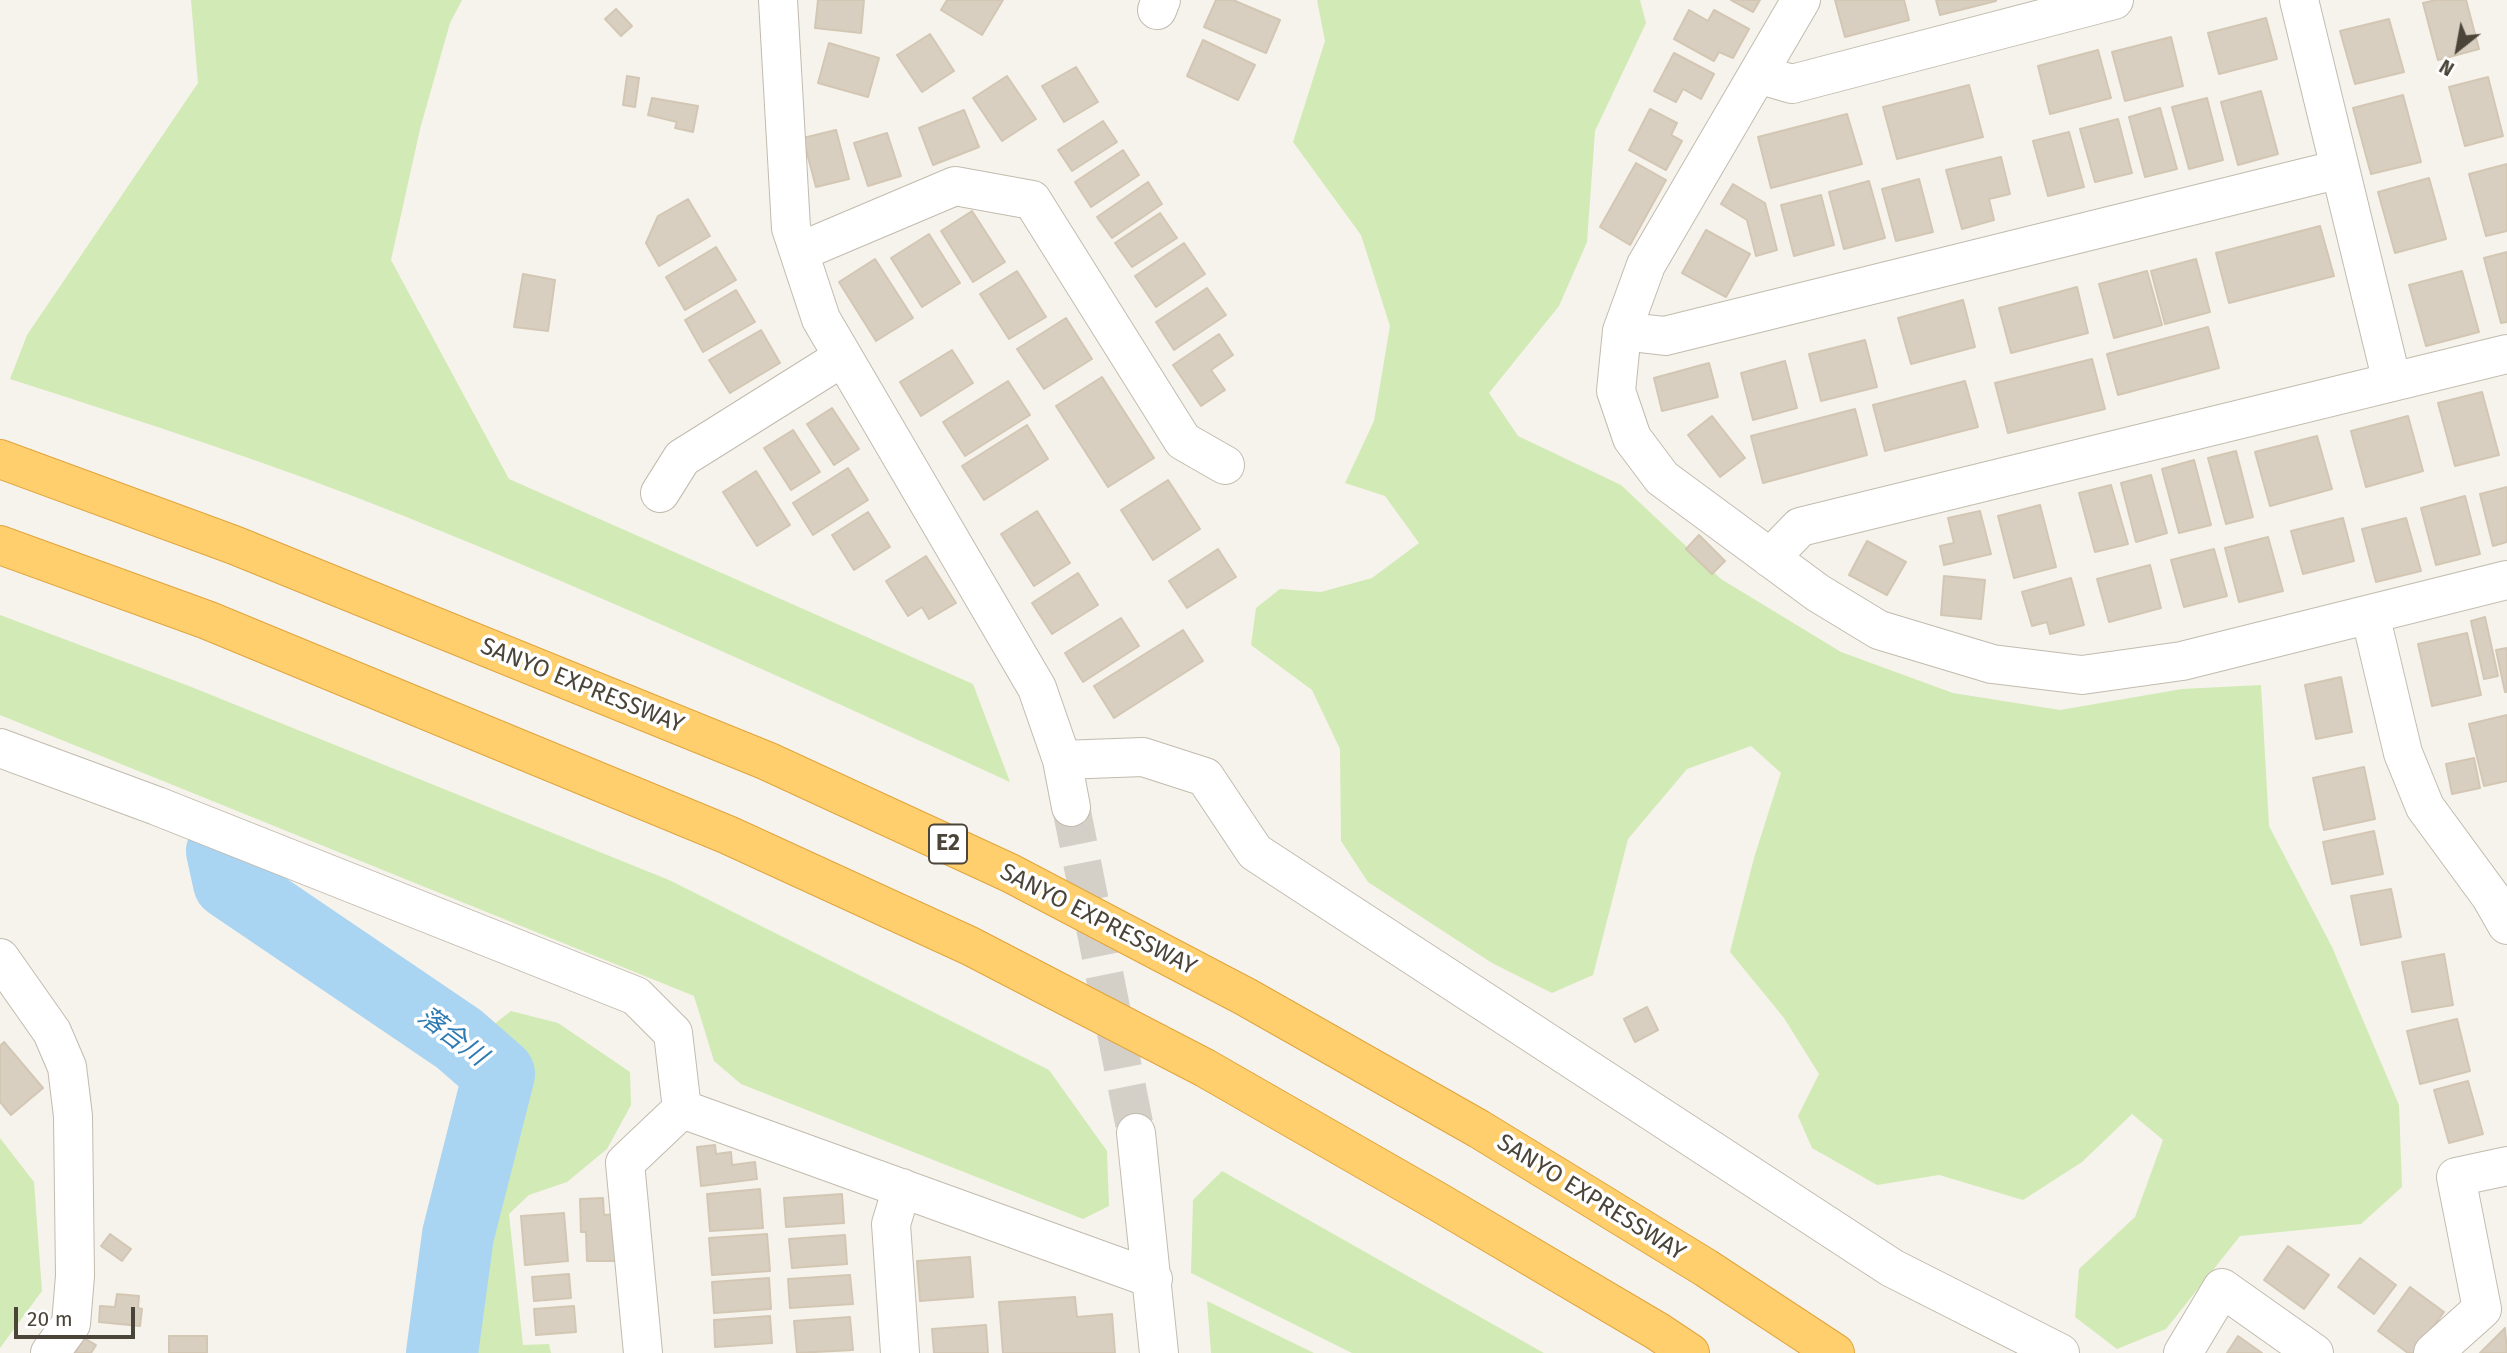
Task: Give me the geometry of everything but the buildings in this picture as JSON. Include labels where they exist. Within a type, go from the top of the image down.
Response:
[{"type":"highway","name":"SANYO EXPRESSWAY","points":[[0,459],[234,545],[766,761],[1010,873],[1247,997],[1479,1129],[1706,1269],[1835,1353]]},
{"type":"highway","points":[[0,545],[206,620],[715,830],[970,946],[1205,1068],[1447,1207],[1690,1353]]},
{"type":"street","points":[[778,0],[791,228],[821,319],[1038,688],[1062,760],[1070,807]]},
{"type":"street","points":[[1801,0],[1646,265],[1622,331],[1616,391],[1632,438],[1661,478],[1818,593],[1878,630],[1992,664],[2082,675],[2182,661],[2507,580]]},
{"type":"street","points":[[1758,74],[1792,84],[2114,0]]},
{"type":"street","points":[[2299,0],[2392,382]]},
{"type":"street","points":[[1622,331],[1665,336],[2340,169]]},
{"type":"street","points":[[799,252],[955,186],[1032,200],[1183,441],[1226,465]]},
{"type":"street","points":[[1770,558],[1800,527],[2507,354]]},
{"type":"street","points":[[660,493],[682,458],[843,357]]},
{"type":"street","points":[[2370,614],[2403,753],[2425,807],[2491,897],[2507,925]]},
{"type":"street","points":[[0,748],[157,806],[636,996],[673,1033],[682,1109]]},
{"type":"street","points":[[1062,760],[1143,757],[1205,777],[1255,852],[1892,1268],[2060,1353]]},
{"type":"street","points":[[0,958],[52,1032],[67,1067],[73,1116],[75,1276],[71,1324],[51,1353]]},
{"type":"street","points":[[682,1109],[1153,1279]]},
{"type":"street","points":[[643,1353],[625,1163],[682,1109]]},
{"type":"street","points":[[1136,1133],[1159,1353]]},
{"type":"street","points":[[2433,1353],[2482,1309],[2456,1177],[2507,1166]]},
{"type":"street","points":[[900,1353],[891,1224],[902,1188]]},
{"type":"street","points":[[2183,1353],[2222,1288],[2314,1353]]},
{"type":"green space","points":[[191,0],[462,0],[450,23],[420,129],[391,260],[509,479],[973,684],[1010,782],[784,679],[481,547],[258,461],[10,379],[27,335],[198,83]]},
{"type":"green space","points":[[1317,0],[1640,0],[1646,23],[1595,131],[1587,242],[1559,306],[1489,393],[1518,436],[1621,485],[1721,579],[1841,652],[1953,693],[2060,710],[2182,689],[2261,685],[2269,826],[2332,947],[2399,1105],[2402,1187],[2361,1224],[2240,1236],[2166,1329],[2117,1349],[2075,1317],[2079,1269],[2135,1217],[2163,1140],[2132,1114],[2082,1162],[2023,1200],[1939,1175],[1877,1185],[1812,1148],[1798,1116],[1819,1074],[1784,1018],[1730,952],[1754,858],[1781,773],[1751,746],[1687,769],[1628,839],[1593,975],[1552,993],[1492,963],[1368,882],[1341,841],[1340,749],[1312,690],[1251,645],[1256,608],[1280,589],[1321,592],[1372,578],[1419,543],[1385,496],[1345,483],[1374,421],[1390,326],[1361,235],[1293,142],[1325,41]]},
{"type":"green space","points":[[0,615],[189,686],[669,880],[1049,1070],[1107,1151],[1109,1206],[1083,1219],[741,1084],[714,1061],[694,996],[0,715]]},
{"type":"green space","points":[[511,1011],[558,1023],[630,1072],[631,1105],[607,1149],[567,1182],[529,1195],[509,1214],[523,1345],[549,1344],[551,1353],[458,1353],[472,1233],[496,1132],[513,1080],[480,1035]]},
{"type":"green space","points":[[0,1138],[34,1182],[42,1291],[0,1348]]},
{"type":"green space","points":[[1222,1171],[1544,1353],[1352,1353],[1191,1273],[1193,1200]]},
{"type":"green space","points":[[1207,1301],[1314,1353],[1211,1353]]},
{"type":"waterway","name":"落合川","points":[[222,851],[229,883],[459,1039],[499,1074],[458,1235],[442,1353]]},
{"type":"tunnel","points":[[1071,807],[1136,1133]]}]
